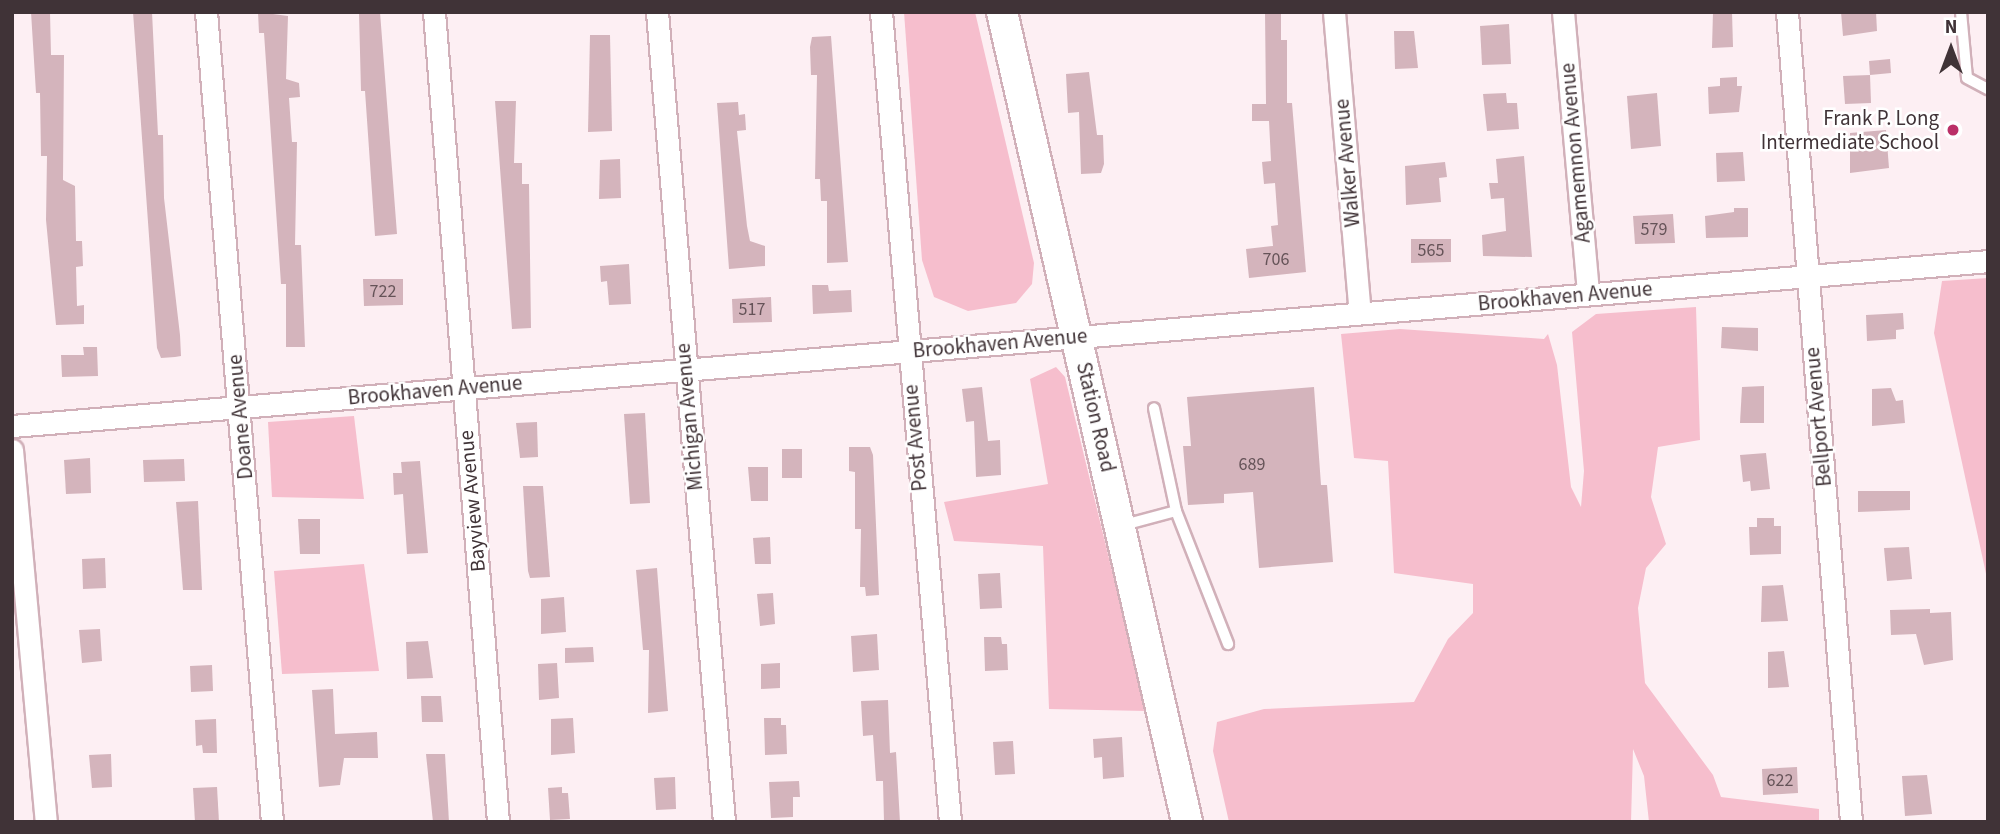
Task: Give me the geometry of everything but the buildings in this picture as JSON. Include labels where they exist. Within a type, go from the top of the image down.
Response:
[{"type":"main road","name":"Station Road","points":[[1002,12],[1187,822]]},
{"type":"street","name":"Doane Avenue","points":[[206,12],[272,822]]},
{"type":"street","name":"Bayview Avenue","points":[[434,12],[498,822]]},
{"type":"street","name":"Michigan Avenue","points":[[657,12],[724,822]]},
{"type":"street","name":"Post Avenue","points":[[881,12],[907,351],[950,822]]},
{"type":"street","name":"Walker Avenue","points":[[1334,12],[1360,313]]},
{"type":"street","name":"Agamemnon Avenue","points":[[1563,12],[1588,294]]},
{"type":"street","name":"Bellport Avenue","points":[[1787,12],[1852,822]]},
{"type":"street","name":"Brookhaven Avenue","points":[[12,426],[1988,261]]},
{"type":"street","points":[[12,450],[46,822]]},
{"type":"lane","points":[[1961,12],[1966,78],[1988,89]]},
{"type":"lane","points":[[1154,408],[1175,511],[1228,645]]},
{"type":"lane","points":[[1120,526],[1175,511]]},
{"type":"shaded area","points":[[904,12],[975,12],[1034,263],[1032,284],[1016,303],[968,311],[934,297],[922,260]]},
{"type":"shaded area","points":[[1988,278],[1988,583],[1934,333],[1942,281]]},
{"type":"shaded area","points":[[1696,307],[1700,440],[1658,447],[1651,497],[1666,544],[1646,568],[1638,608],[1645,683],[1713,775],[1721,797],[1819,809],[1819,822],[1649,822],[1644,776],[1633,749],[1631,822],[1229,822],[1213,751],[1217,722],[1264,709],[1414,702],[1448,639],[1473,613],[1473,584],[1394,573],[1388,461],[1354,458],[1341,334],[1400,329],[1544,339],[1548,334],[1557,365],[1571,487],[1581,507],[1584,471],[1572,332],[1596,314]]},
{"type":"shaded area","points":[[1056,367],[1065,377],[1146,711],[1049,709],[1043,546],[954,541],[944,502],[1048,484],[1030,379]]},
{"type":"shaded area","points":[[354,416],[364,499],[272,497],[268,422]]},
{"type":"shaded area","points":[[364,564],[379,671],[282,674],[274,571]]},
{"type":"place","name":"Frank P. Long Intermediate School","points":[[1953,130]]}]
